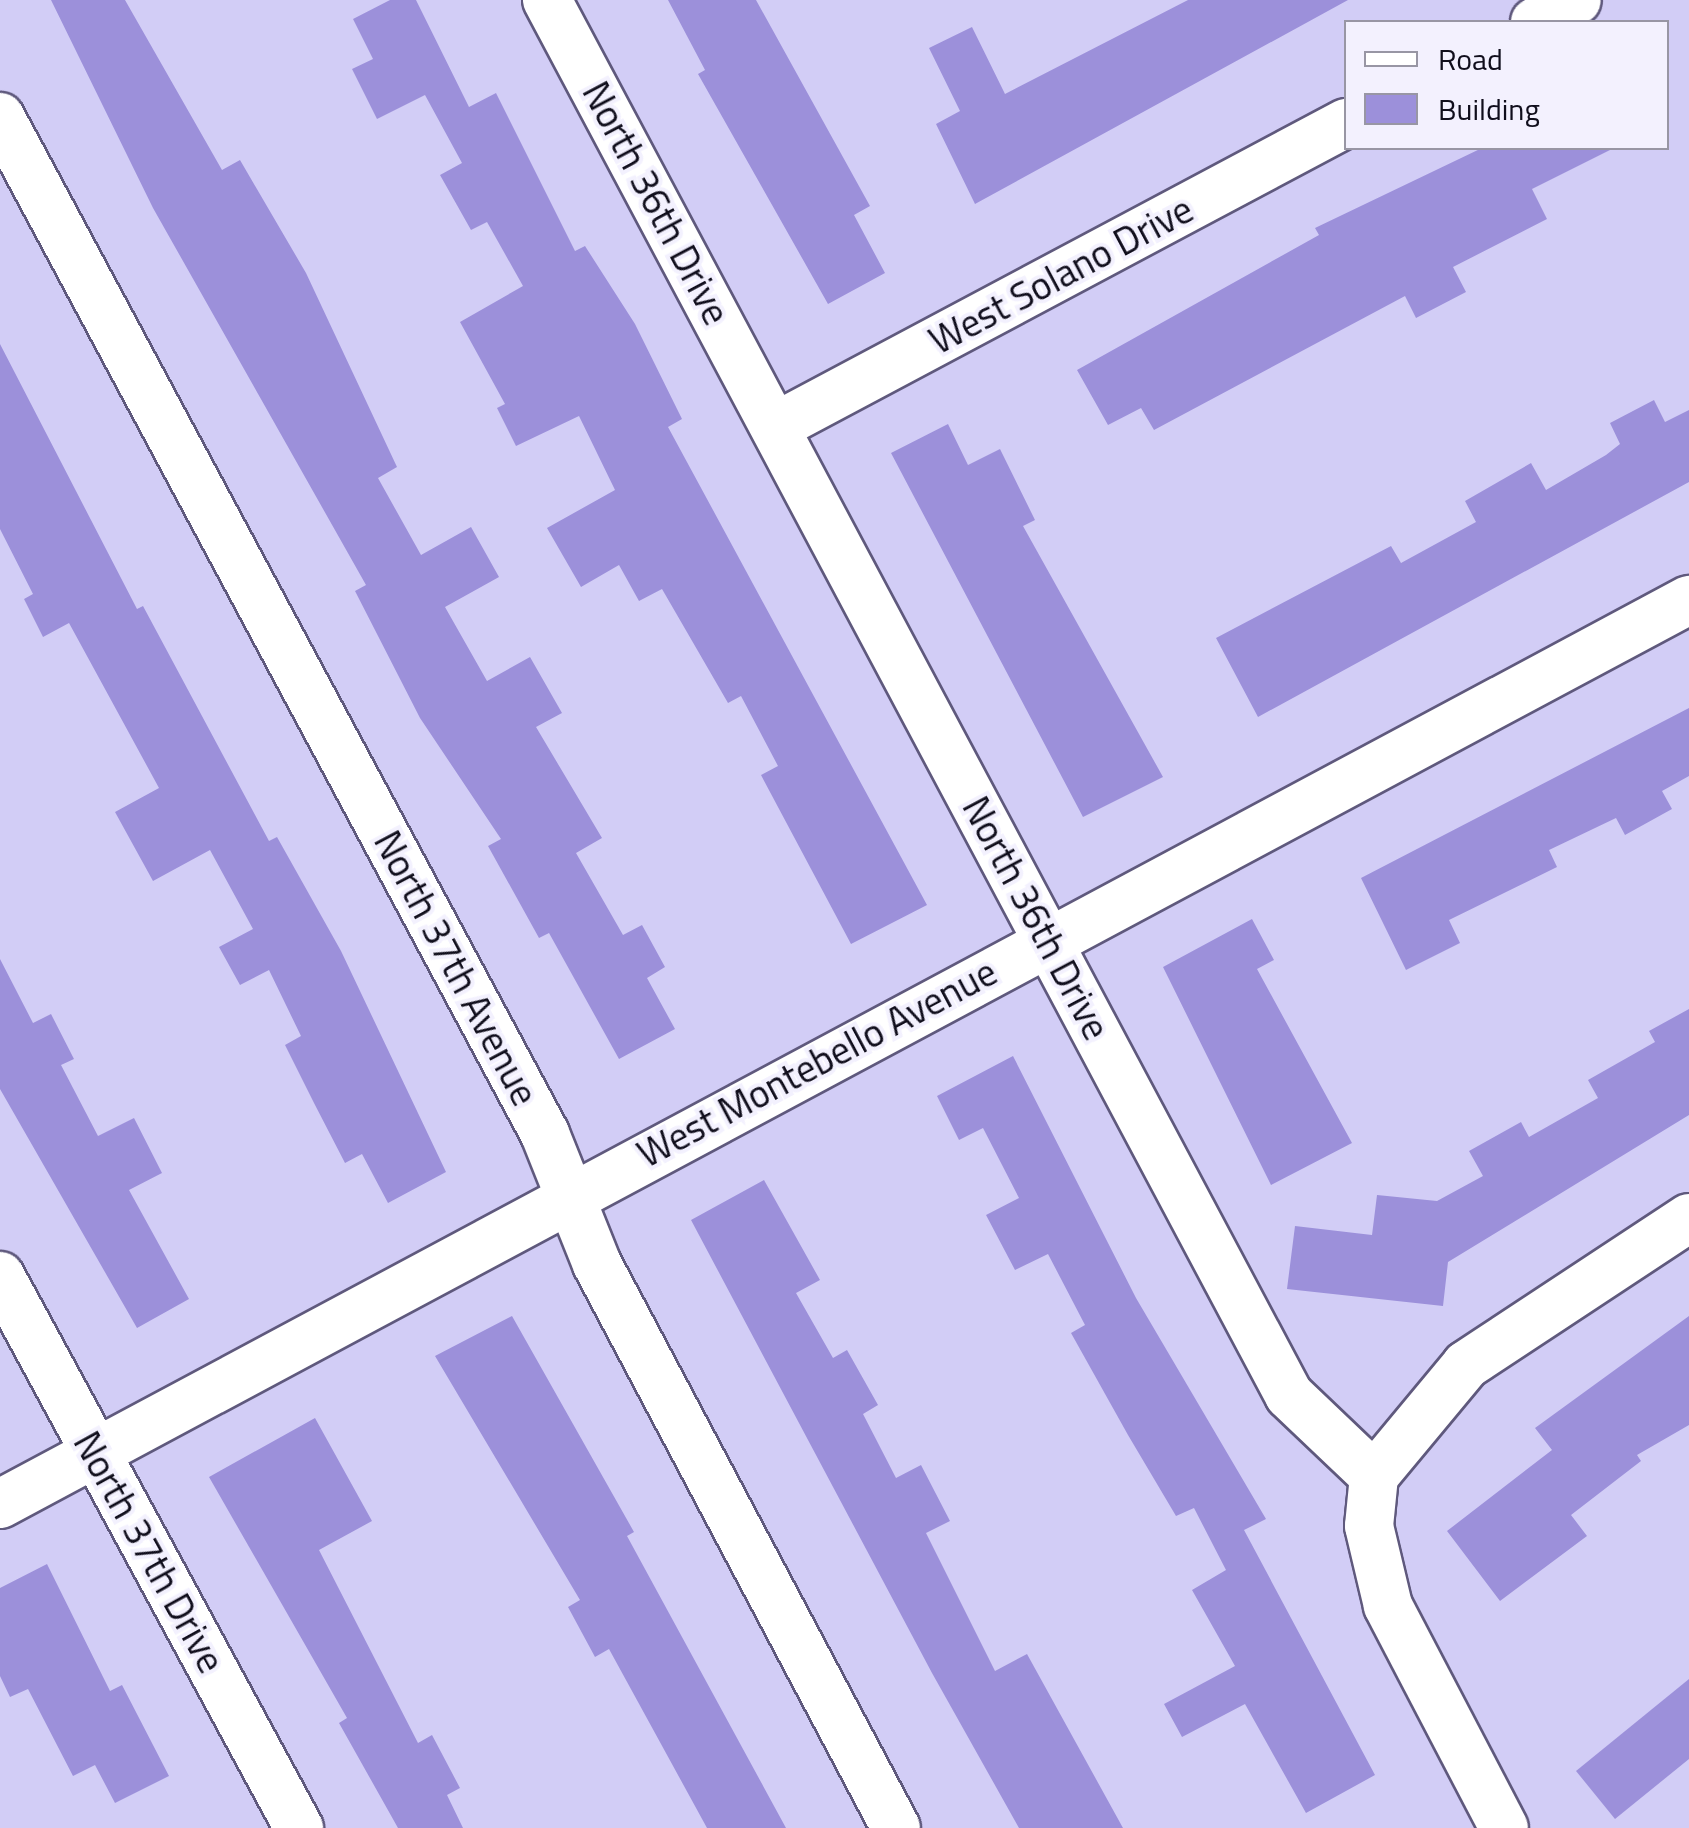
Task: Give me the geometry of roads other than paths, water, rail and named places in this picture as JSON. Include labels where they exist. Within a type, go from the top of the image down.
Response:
[{"type":"street","name":"North 36th Drive","points":[[547,0],[1288,1395],[1374,1476]]},
{"type":"street","points":[[1538,20],[1577,0]]},
{"type":"street","name":"North 37th Avenue","points":[[0,117],[545,1134],[568,1195],[896,1828]]},
{"type":"street","name":"West Solano Drive","points":[[775,427],[1344,124]]},
{"type":"street","name":"West Montebello Avenue","points":[[0,1504],[568,1195],[1689,600]]},
{"type":"street","points":[[1504,1828],[1388,1606],[1369,1526],[1374,1476],[1466,1365],[1689,1218]]},
{"type":"street","name":"North 37th Drive","points":[[0,1276],[299,1828]]}]
